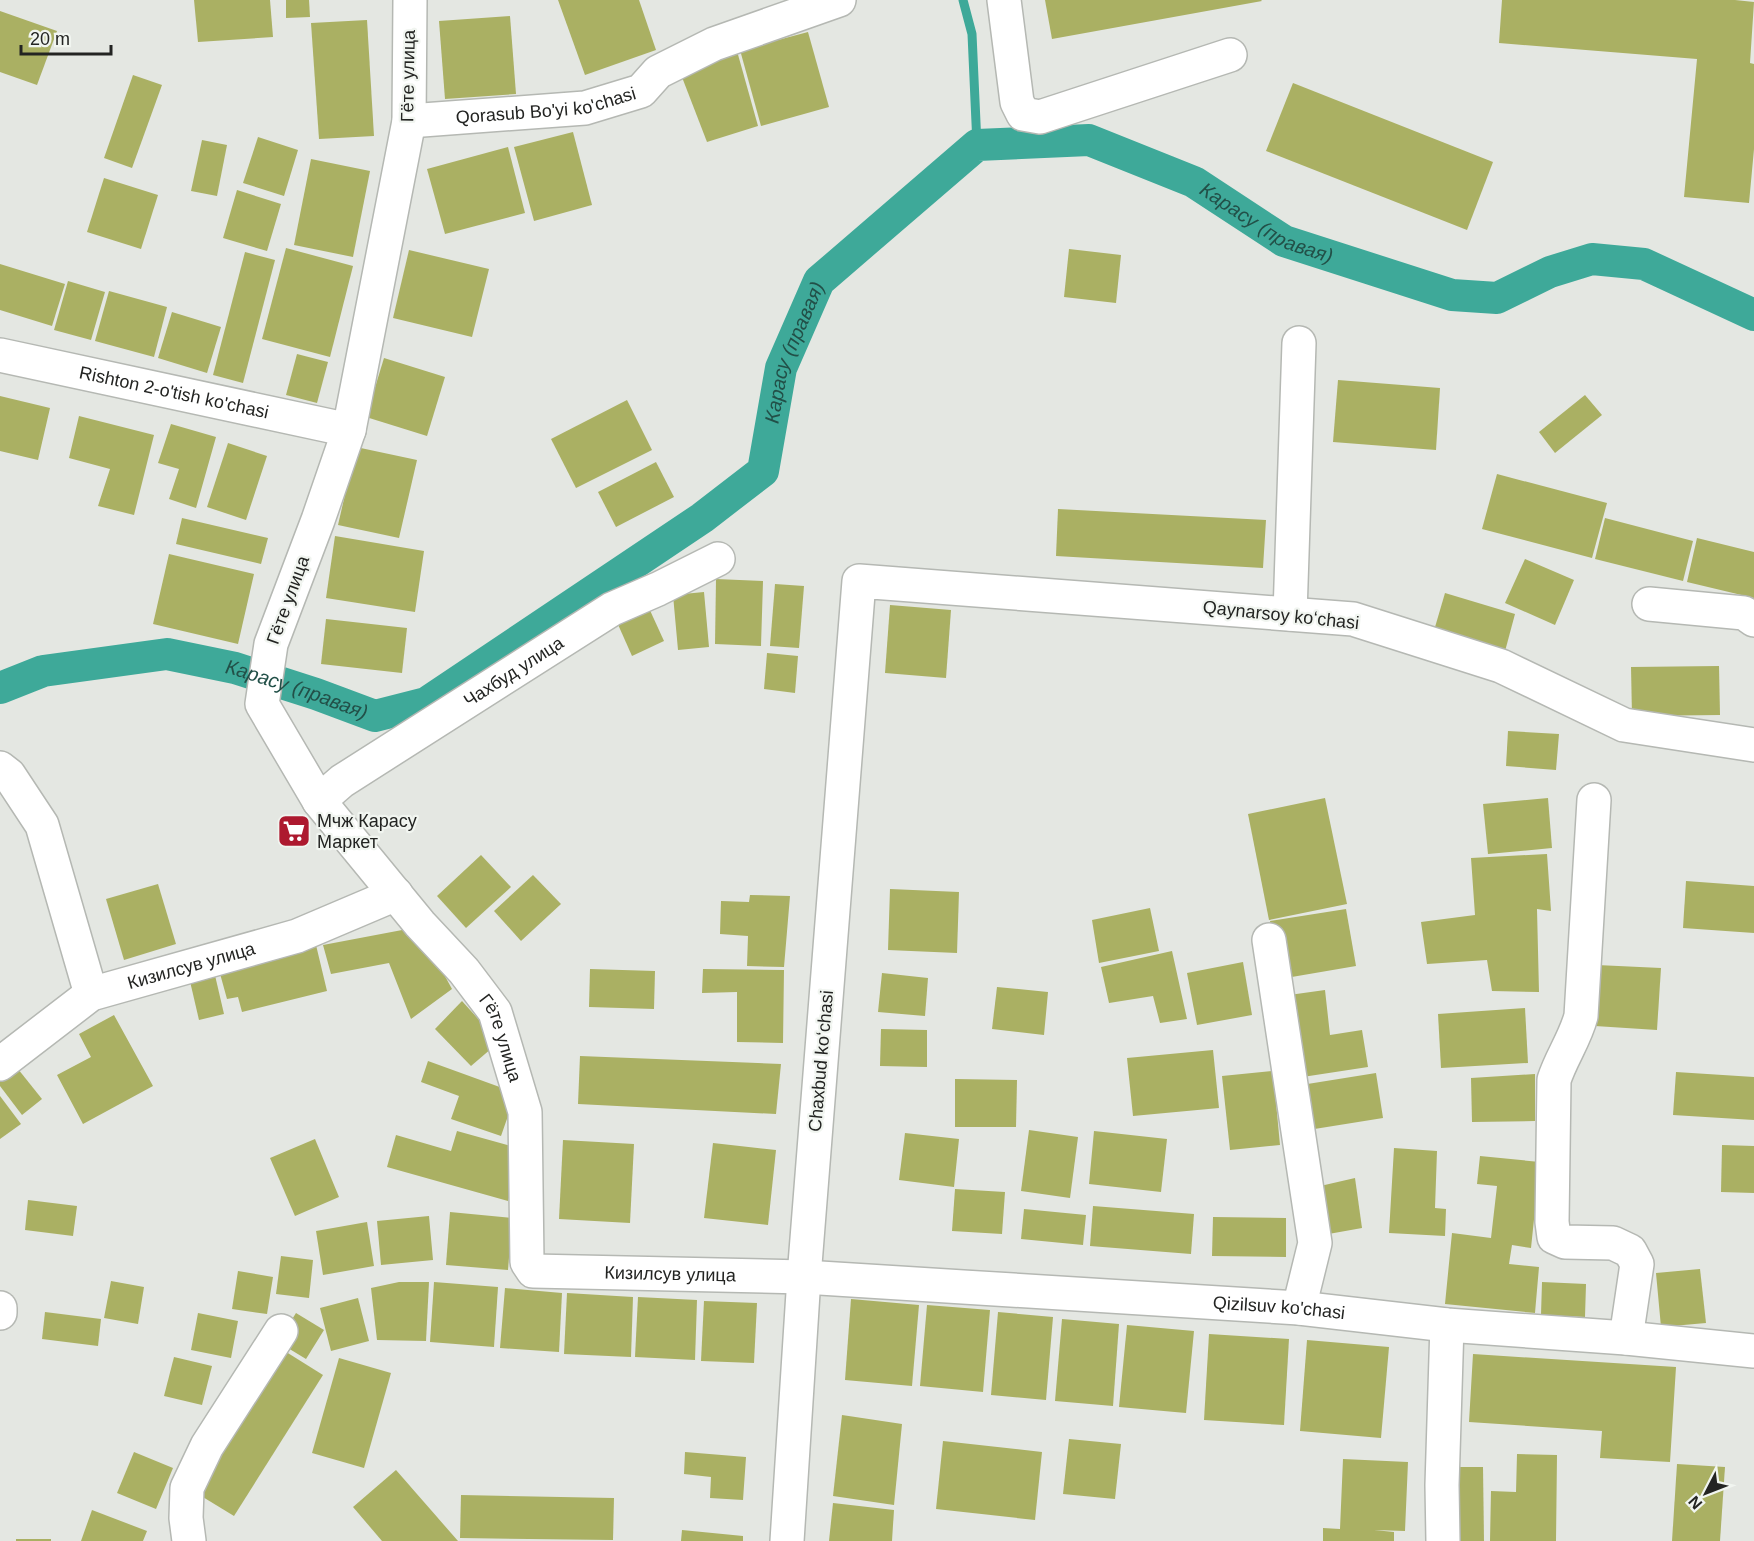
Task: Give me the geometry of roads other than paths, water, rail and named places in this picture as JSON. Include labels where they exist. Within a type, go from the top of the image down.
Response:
[{"type":"street","name":"Гёте улица","points":[[410,0],[409,121],[349,430],[271,644],[262,704],[319,801],[420,924],[464,971],[495,1012],[525,1112],[527,1262],[533,1271]]},
{"type":"street","name":"Qorasub Bo'yi ko'chasi","points":[[409,121],[585,108],[641,91],[658,72],[714,44],[839,0]]},
{"type":"street","points":[[1004,0],[1017,102],[1023,114],[1040,117],[1230,55]]},
{"type":"street","points":[[1290,614],[1299,343]]},
{"type":"street","name":"Rishton 2-o'tish ko'chasi","points":[[0,354],[349,430]]},
{"type":"street","name":"Чахбуд улица","points":[[319,801],[342,781],[612,609],[718,559]]},
{"type":"street","name":"Qaynarsoy koʻchasi","points":[[859,581],[1353,619],[1500,666],[1624,725],[1754,745]]},
{"type":"street","name":"Chaxbud koʻchasi","points":[[787,1541],[804,1277],[859,581]]},
{"type":"street","points":[[1649,604],[1744,613],[1754,620]]},
{"type":"street","points":[[0,768],[9,775],[42,825],[91,994]]},
{"type":"street","points":[[1594,800],[1581,1016],[1554,1080],[1552,1222],[1554,1237],[1565,1242],[1613,1243],[1630,1251],[1637,1264],[1626,1338]]},
{"type":"street","name":"Кизилсув улица","points":[[0,1064],[91,994],[297,936],[396,894]]},
{"type":"street","points":[[1269,940],[1315,1243],[1299,1308]]},
{"type":"street","name":"Кизилсув улица","points":[[533,1271],[804,1277]]},
{"type":"street","name":"Qizilsuv ko'chasi","points":[[804,1277],[1299,1308],[1447,1325],[1626,1338],[1754,1351]]},
{"type":"street","points":[[0,1308],[0,1313]]},
{"type":"street","points":[[1443,1541],[1442,1485],[1447,1325]]},
{"type":"street","points":[[189,1541],[186,1518],[187,1488],[207,1446],[281,1331]]},
{"type":"waterway","points":[[963,0],[972,34],[977,145]]},
{"type":"waterway","name":"Карасу (правая)","points":[[0,688],[43,671],[167,654],[235,668],[375,716],[426,703],[702,518],[763,471],[781,368],[819,281],[977,145],[1089,140],[1194,182],[1284,241],[1452,295],[1497,298],[1550,272],[1592,259],[1644,264],[1754,315]]},
{"type":"place","name":"Мчж Карасу Маркет","points":[[294,831]]}]
